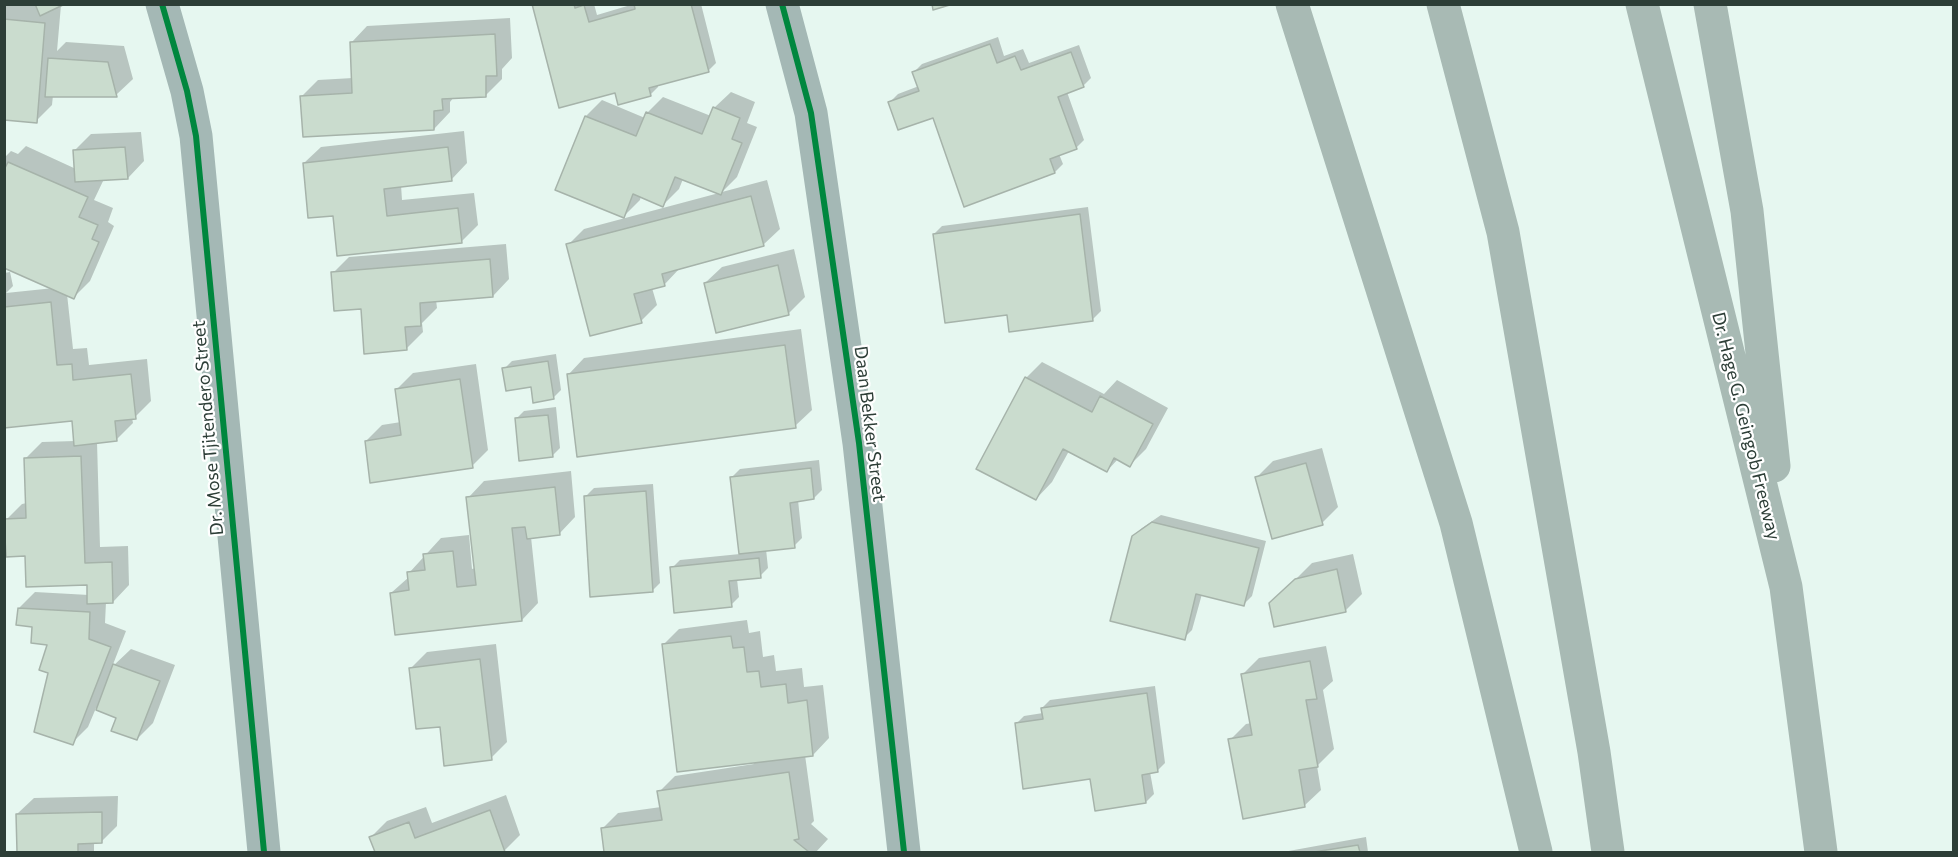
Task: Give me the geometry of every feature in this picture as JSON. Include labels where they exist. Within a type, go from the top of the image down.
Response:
[{"type":"highway","points":[[1292,4],[1456,523],[1536,852]]},
{"type":"highway","points":[[1443,4],[1503,231],[1592,740],[1608,852]]},
{"type":"highway","name":"Dr. Hage G. Geingob Freeway","points":[[1642,4],[1786,587],[1821,852]]},
{"type":"highway","points":[[1710,4],[1748,211],[1786,587]]},
{"type":"street","name":"Dr. Mose Tjitendero Street","points":[[162,4],[187,92],[196,136],[264,852]]},
{"type":"street","name":"Daan Bekker Street","points":[[782,4],[812,113],[859,443],[904,852]]},
{"type":"building","points":[[35,4],[65,4],[40,16]]},
{"type":"building","points":[[532,4],[574,4],[575,8],[584,5],[589,22],[635,9],[634,4],[691,4],[709,72],[649,88],[651,96],[618,105],[615,93],[559,108]]},
{"type":"building","points":[[932,4],[953,4],[933,10]]},
{"type":"building","points":[[4,19],[45,23],[37,123],[4,120]]},
{"type":"building","points":[[495,34],[497,76],[486,76],[486,97],[442,99],[443,110],[434,111],[434,130],[303,137],[300,96],[352,93],[350,42]]},
{"type":"building","points":[[990,44],[997,63],[1015,56],[1021,70],[1071,52],[1084,87],[1058,97],[1077,149],[1050,159],[1055,173],[964,207],[933,118],[898,130],[888,102],[919,91],[912,72]]},
{"type":"building","points":[[48,58],[108,62],[117,97],[45,97]]},
{"type":"building","points":[[713,107],[740,118],[732,139],[742,143],[721,195],[675,177],[663,207],[633,194],[624,218],[555,190],[585,116],[636,136],[646,112],[702,134]]},
{"type":"building","points":[[125,147],[128,179],[75,182],[73,150]]},
{"type":"building","points":[[448,147],[452,181],[384,189],[387,216],[458,208],[462,243],[337,256],[333,216],[308,218],[303,163]]},
{"type":"building","points":[[8,162],[88,197],[79,217],[98,225],[92,239],[99,242],[74,299],[4,268],[4,170]]},
{"type":"building","points":[[751,196],[764,246],[662,274],[665,286],[634,294],[642,323],[590,336],[566,244]]},
{"type":"building","points":[[1080,214],[1093,321],[1009,332],[1007,315],[945,323],[933,234]]},
{"type":"building","points":[[490,259],[493,297],[420,303],[421,326],[405,327],[407,350],[364,354],[361,309],[334,311],[331,272]]},
{"type":"building","points":[[778,265],[789,315],[716,333],[704,283]]},
{"type":"building","points":[[51,302],[57,365],[72,364],[73,380],[131,374],[136,419],[115,421],[117,441],[74,446],[72,421],[4,428],[4,307]]},
{"type":"building","points":[[785,345],[796,428],[577,457],[567,374]]},
{"type":"building","points":[[548,361],[554,399],[533,403],[531,387],[506,391],[502,368]]},
{"type":"building","points":[[1025,377],[1092,412],[1100,396],[1153,424],[1130,467],[1114,458],[1107,472],[1063,449],[1036,500],[976,469]]},
{"type":"building","points":[[460,379],[473,468],[370,483],[365,441],[401,435],[395,389]]},
{"type":"building","points":[[548,415],[553,457],[519,461],[515,418]]},
{"type":"building","points":[[81,456],[85,563],[112,562],[113,603],[87,604],[87,585],[26,587],[25,556],[6,557],[4,519],[26,518],[24,458]]},
{"type":"building","points":[[1306,463],[1323,525],[1272,539],[1255,477]]},
{"type":"building","points":[[811,468],[814,499],[790,503],[795,548],[739,554],[730,477]]},
{"type":"building","points":[[555,487],[560,535],[527,539],[525,527],[512,528],[522,621],[395,635],[390,593],[409,590],[407,572],[425,570],[423,554],[453,551],[457,587],[476,585],[466,497]]},
{"type":"building","points":[[646,491],[653,592],[590,597],[584,496]]},
{"type":"building","points":[[1152,522],[1259,548],[1244,606],[1196,594],[1185,640],[1110,621],[1132,536]]},
{"type":"building","points":[[759,558],[761,578],[729,581],[732,607],[674,613],[670,567]]},
{"type":"building","points":[[1337,569],[1346,612],[1274,627],[1269,603],[1295,579]]},
{"type":"building","points":[[18,608],[90,612],[89,639],[111,647],[73,745],[34,732],[48,673],[39,670],[47,645],[31,643],[32,627],[16,625]]},
{"type":"building","points":[[731,636],[733,648],[744,647],[747,672],[759,671],[761,687],[786,684],[788,703],[807,700],[813,756],[677,772],[662,644]]},
{"type":"building","points":[[480,659],[492,760],[444,766],[440,727],[416,729],[409,668]]},
{"type":"building","points":[[1310,661],[1317,699],[1306,700],[1318,767],[1299,770],[1305,807],[1243,819],[1228,739],[1252,735],[1241,674]]},
{"type":"building","points":[[113,664],[160,681],[137,740],[111,731],[116,718],[96,710]]},
{"type":"building","points":[[1147,693],[1158,772],[1142,775],[1146,803],[1095,811],[1090,779],[1023,789],[1015,723],[1043,719],[1041,708]]},
{"type":"building","points":[[789,772],[799,839],[794,840],[809,852],[604,852],[601,828],[662,820],[657,791]]},
{"type":"building","points":[[490,810],[505,852],[375,852],[369,837],[409,822],[415,838]]},
{"type":"building","points":[[102,812],[102,843],[78,844],[78,852],[17,852],[16,814]]},
{"type":"building","points":[[1358,845],[1360,852],[1314,852]]},
{"type":"cycle path","points":[[162,4],[187,91],[196,136],[264,852]]},
{"type":"cycle path","points":[[782,4],[811,113],[859,443],[904,852]]}]
